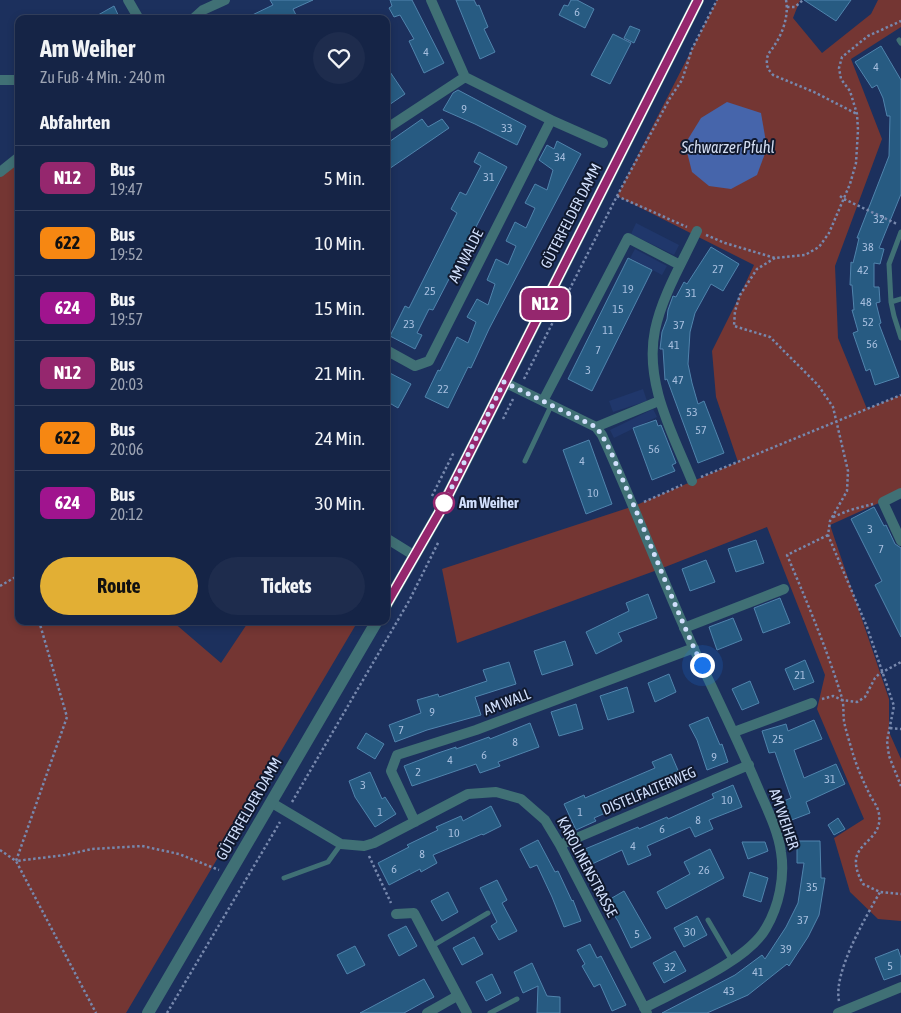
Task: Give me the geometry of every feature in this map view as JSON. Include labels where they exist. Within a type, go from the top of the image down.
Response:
[{"type":"street","points":[[128,0],[137,15]]},
{"type":"street","points":[[198,15],[225,0]]},
{"type":"street","points":[[431,0],[465,77],[551,120],[603,143]]},
{"type":"street","name":"GÜTERFELDER DAMM","points":[[390,598],[439,513],[504,382],[604,190],[698,0]]},
{"type":"street","points":[[0,70],[3,80]]},
{"type":"street","points":[[390,126],[465,77]]},
{"type":"street","name":"AM WALDE","points":[[390,352],[415,366],[429,361],[551,120]]},
{"type":"street","points":[[0,172],[15,160]]},
{"type":"street","points":[[692,481],[659,401],[652,361],[654,331],[662,304],[697,231]]},
{"type":"street","points":[[547,404],[628,238],[680,265]]},
{"type":"street","points":[[504,382],[596,427],[659,401]]},
{"type":"street","name":"AM WEIHER","points":[[596,427],[602,435],[634,506],[684,628],[749,765],[776,831],[784,868],[780,889],[766,928],[754,946],[732,962],[645,1010]]},
{"type":"street","points":[[901,493],[883,502],[901,541]]},
{"type":"street","points":[[390,540],[415,556]]},
{"type":"street","points":[[684,628],[784,589]]},
{"type":"street","name":"GÜTERFELDER DAMM","points":[[148,1013],[272,804],[375,625]]},
{"type":"street","name":"AM WALL","points":[[415,822],[391,770],[398,755],[476,730],[694,648]]},
{"type":"street","points":[[734,732],[812,703]]},
{"type":"street","name":"DISTELFALTERWEG","points":[[560,845],[749,765]]},
{"type":"street","name":"KAROLINENSTRASSE","points":[[272,804],[341,844],[364,846],[374,843],[468,794],[496,792],[521,799],[545,820],[560,845],[645,1010]]},
{"type":"street","points":[[396,914],[414,913],[467,1013]]},
{"type":"street","points":[[840,1012],[901,987]]},
{"type":"street","points":[[427,1013],[457,996]]},
{"type":"lane","points":[[901,232],[889,264],[891,302],[901,338]]},
{"type":"lane","points":[[891,302],[901,298]]},
{"type":"lane","points":[[525,461],[547,404]]},
{"type":"lane","points":[[284,878],[328,862],[341,844]]},
{"type":"lane","points":[[432,946],[488,913]]},
{"type":"lane","points":[[708,920],[732,962]]},
{"type":"lane","points":[[490,1013],[518,999]]},
{"type":"path","points":[[500,424],[617,196],[670,98],[682,80],[692,49],[717,0]]},
{"type":"path","points":[[786,0],[787,7],[782,31],[775,46],[768,54],[768,69],[773,75],[814,92],[857,114]]},
{"type":"path","points":[[787,7],[795,7],[803,0]]},
{"type":"path","points":[[617,196],[725,243],[775,258],[805,255],[819,247],[830,234],[856,163],[857,114],[850,91],[841,79],[839,68],[842,57],[868,36],[901,22]]},
{"type":"path","points":[[840,196],[901,226]]},
{"type":"path","points":[[775,258],[757,269],[740,296],[735,311],[734,326],[770,337],[818,385],[833,407],[848,471],[847,491],[832,518],[828,535],[867,627],[894,706],[887,741],[889,756],[901,786]]},
{"type":"path","points":[[634,506],[901,395]]},
{"type":"path","points":[[832,518],[850,510],[883,502]]},
{"type":"path","points":[[828,535],[786,555],[811,611],[842,700],[844,720],[854,757],[868,791],[879,811],[880,821],[878,829],[856,855],[856,870],[863,884],[880,892],[901,894]]},
{"type":"path","points":[[167,1013],[409,601],[442,536]]},
{"type":"path","points":[[0,586],[15,577]]},
{"type":"path","points":[[16,861],[67,717],[40,625]]},
{"type":"path","points":[[812,703],[829,696],[857,702],[865,697],[875,678],[901,662]]},
{"type":"path","points":[[890,728],[901,730]]},
{"type":"path","points":[[16,861],[65,855],[92,849],[142,846],[179,854],[230,874]]},
{"type":"path","points":[[364,846],[396,914]]},
{"type":"path","points":[[0,850],[16,861],[96,1013]]},
{"type":"path","points":[[840,1012],[838,988],[849,952],[880,892]]},
{"type":"shaded area","points":[[717,0],[800,0],[793,18],[822,53],[871,14],[878,0],[901,0],[901,27],[851,59],[882,139],[835,266],[838,338],[867,409],[901,395],[901,493],[830,525],[889,699],[889,732],[901,759],[901,921],[878,919],[850,892],[834,838],[864,819],[817,709],[825,675],[767,527],[660,569],[457,643],[442,569],[634,506],[738,462],[716,397],[712,351],[754,265],[617,196]]},
{"type":"shaded area","points":[[15,160],[15,625],[177,625],[221,663],[246,625],[356,625],[126,1013],[0,1013],[0,172]]},
{"type":"shaded area","points":[[636,223],[679,245],[674,255],[631,234]]},
{"type":"shaded area","points":[[635,249],[667,266],[662,275],[630,258]]},
{"type":"shaded area","points":[[643,389],[647,401],[613,412],[609,401]]},
{"type":"shaded area","points":[[653,409],[657,417],[614,438],[610,430]]},
{"type":"water","name":"Schwarzer Pfuhl","points":[[727,102],[761,113],[767,148],[757,175],[731,189],[709,186],[692,172],[685,144],[701,118]]},
{"type":"building","points":[[270,0],[313,0],[293,9],[296,15],[252,15],[273,5]]},
{"type":"building","points":[[390,0],[412,0],[444,63],[424,73],[409,41],[414,39],[400,15],[394,17],[389,8],[392,6]]},
{"type":"building","points":[[456,0],[474,0],[477,6],[479,5],[488,27],[484,29],[495,52],[480,59]]},
{"type":"building","points":[[571,0],[577,0],[594,9],[585,28],[559,15],[564,5],[568,6]]},
{"type":"building","points":[[804,0],[851,0],[836,21]]},
{"type":"building","points":[[114,6],[118,15],[98,15]]},
{"type":"building","points":[[630,26],[640,30],[634,43],[624,38]]},
{"type":"building","points":[[613,34],[631,43],[610,84],[591,75]]},
{"type":"building","points":[[881,46],[901,80],[901,194],[879,248],[884,249],[880,264],[874,263],[874,287],[879,287],[880,302],[876,303],[881,323],[879,324],[899,377],[875,385],[870,369],[866,371],[853,333],[858,331],[852,310],[854,310],[853,297],[852,285],[850,285],[851,262],[853,263],[859,238],[857,238],[889,156],[890,116],[887,116],[883,98],[877,85],[872,88],[855,62]]},
{"type":"building","points":[[390,72],[405,94],[390,104]]},
{"type":"building","points":[[458,90],[526,126],[517,145],[443,110],[453,93]]},
{"type":"building","points":[[422,119],[428,127],[442,119],[449,128],[390,168],[390,141]]},
{"type":"building","points":[[557,141],[581,154],[489,329],[471,368],[468,367],[448,408],[425,397],[457,337],[468,343],[476,322],[467,317],[477,299],[488,305],[495,284],[487,280],[496,259],[508,265],[516,246],[506,241],[515,222],[526,228],[535,208],[525,203],[535,184],[547,190],[553,170],[539,160],[547,145],[554,149]]},
{"type":"building","points":[[479,152],[507,167],[433,310],[429,309],[417,333],[422,335],[415,349],[390,336],[405,306],[409,308],[457,213],[451,209],[460,192],[466,195],[481,166],[474,162]]},
{"type":"building","points":[[711,247],[739,264],[723,291],[711,284],[695,313],[690,332],[688,364],[692,383],[698,404],[704,401],[724,453],[698,463],[667,379],[665,380],[663,349],[660,349],[662,332],[673,296],[676,297],[684,282],[687,284]]},
{"type":"building","points":[[628,258],[652,270],[592,391],[568,379]]},
{"type":"building","points":[[390,373],[411,384],[398,408],[390,403]]},
{"type":"building","points":[[656,420],[658,426],[661,425],[676,463],[672,465],[675,471],[652,480],[633,428]]},
{"type":"building","points":[[589,440],[612,504],[586,514],[563,450]]},
{"type":"building","points":[[874,507],[884,526],[886,525],[895,544],[901,548],[901,637],[875,585],[882,581],[851,519]]},
{"type":"building","points":[[756,540],[764,563],[736,572],[728,549]]},
{"type":"building","points":[[706,560],[715,582],[690,591],[682,569]]},
{"type":"building","points":[[648,594],[657,618],[618,633],[622,641],[596,654],[586,632],[629,611],[626,603]]},
{"type":"building","points":[[780,598],[790,623],[763,633],[754,608]]},
{"type":"building","points":[[733,618],[742,640],[717,650],[709,627]]},
{"type":"building","points":[[565,641],[573,665],[542,675],[534,651]]},
{"type":"building","points":[[805,660],[814,682],[794,690],[785,669]]},
{"type":"building","points":[[509,662],[516,684],[475,697],[481,715],[427,730],[395,742],[389,725],[421,713],[417,700],[438,694],[439,697],[487,681],[483,670]]},
{"type":"building","points":[[669,674],[676,692],[655,702],[648,683]]},
{"type":"building","points":[[750,681],[759,703],[742,710],[732,689]]},
{"type":"building","points":[[627,687],[634,712],[608,720],[600,696]]},
{"type":"building","points":[[576,704],[583,729],[559,736],[551,712]]},
{"type":"building","points":[[708,717],[720,745],[722,744],[728,762],[707,770],[697,740],[689,725]]},
{"type":"building","points":[[814,720],[822,739],[794,750],[804,778],[836,764],[845,784],[806,802],[810,813],[789,821],[781,802],[791,798],[775,752],[769,753],[762,731],[786,724],[788,731]]},
{"type":"building","points":[[530,723],[539,747],[498,762],[500,766],[480,773],[476,764],[412,786],[404,766],[456,747],[456,749],[489,737],[490,739]]},
{"type":"building","points":[[366,733],[384,744],[375,759],[357,748]]},
{"type":"building","points":[[671,754],[683,782],[664,790],[663,787],[623,804],[594,818],[596,821],[576,830],[564,804],[584,795],[585,798],[655,768],[652,762]]},
{"type":"building","points":[[370,772],[382,799],[385,797],[396,814],[375,827],[355,797],[349,781]]},
{"type":"building","points":[[733,785],[742,807],[709,820],[713,829],[695,837],[690,827],[647,846],[651,855],[628,865],[622,850],[592,864],[585,849],[638,827],[639,829],[667,817],[668,819],[714,798],[712,794]]},
{"type":"building","points":[[491,806],[501,826],[433,855],[437,863],[421,872],[420,869],[389,885],[378,863],[409,847],[407,845],[438,830],[436,827],[461,816],[463,821]]},
{"type":"building","points":[[838,818],[845,829],[834,835],[828,825]]},
{"type":"building","points":[[538,840],[555,872],[558,871],[573,900],[581,921],[564,927],[537,865],[530,868],[520,849]]},
{"type":"building","points":[[797,841],[820,841],[821,878],[825,878],[819,915],[808,937],[789,966],[787,964],[748,995],[707,1013],[662,1013],[735,975],[762,955],[765,959],[786,927],[798,903],[804,863],[797,863]]},
{"type":"building","points":[[742,842],[765,842],[768,851],[748,859]]},
{"type":"building","points":[[710,849],[724,878],[666,909],[657,892],[690,874],[684,862]]},
{"type":"building","points":[[750,872],[768,878],[761,902],[743,896]]},
{"type":"building","points":[[497,880],[507,900],[502,903],[517,931],[499,940],[491,926],[497,922],[480,888]]},
{"type":"building","points":[[624,891],[651,938],[631,948],[618,921],[605,902]]},
{"type":"building","points":[[448,892],[458,912],[442,921],[431,901]]},
{"type":"building","points":[[697,916],[707,935],[684,947],[674,928]]},
{"type":"building","points":[[406,926],[417,946],[399,956],[388,935]]},
{"type":"building","points":[[474,937],[483,954],[462,965],[453,948]]},
{"type":"building","points":[[590,944],[597,958],[601,956],[626,1005],[612,1011],[600,984],[594,987],[582,966],[585,964],[577,950]]},
{"type":"building","points":[[355,946],[365,965],[347,974],[337,955]]},
{"type":"building","points":[[898,949],[901,958],[901,974],[884,980],[875,958]]},
{"type":"building","points":[[675,951],[686,971],[664,983],[653,963]]},
{"type":"building","points":[[532,963],[547,996],[560,997],[560,1013],[537,1013],[538,986],[523,993],[514,972]]},
{"type":"building","points":[[492,974],[501,993],[486,1001],[476,982]]},
{"type":"building","points":[[424,979],[434,997],[404,1013],[360,1013]]},
{"type":"bus line","name":"N12","points":[[390,598],[439,513],[504,382],[604,190],[620,154],[698,0]]},
{"type":"place","name":"Am Weiher","points":[[444,503]]},
{"type":"route","points":[[444,503],[504,382],[596,427],[602,435],[626,488],[684,628],[702,665]]}]
